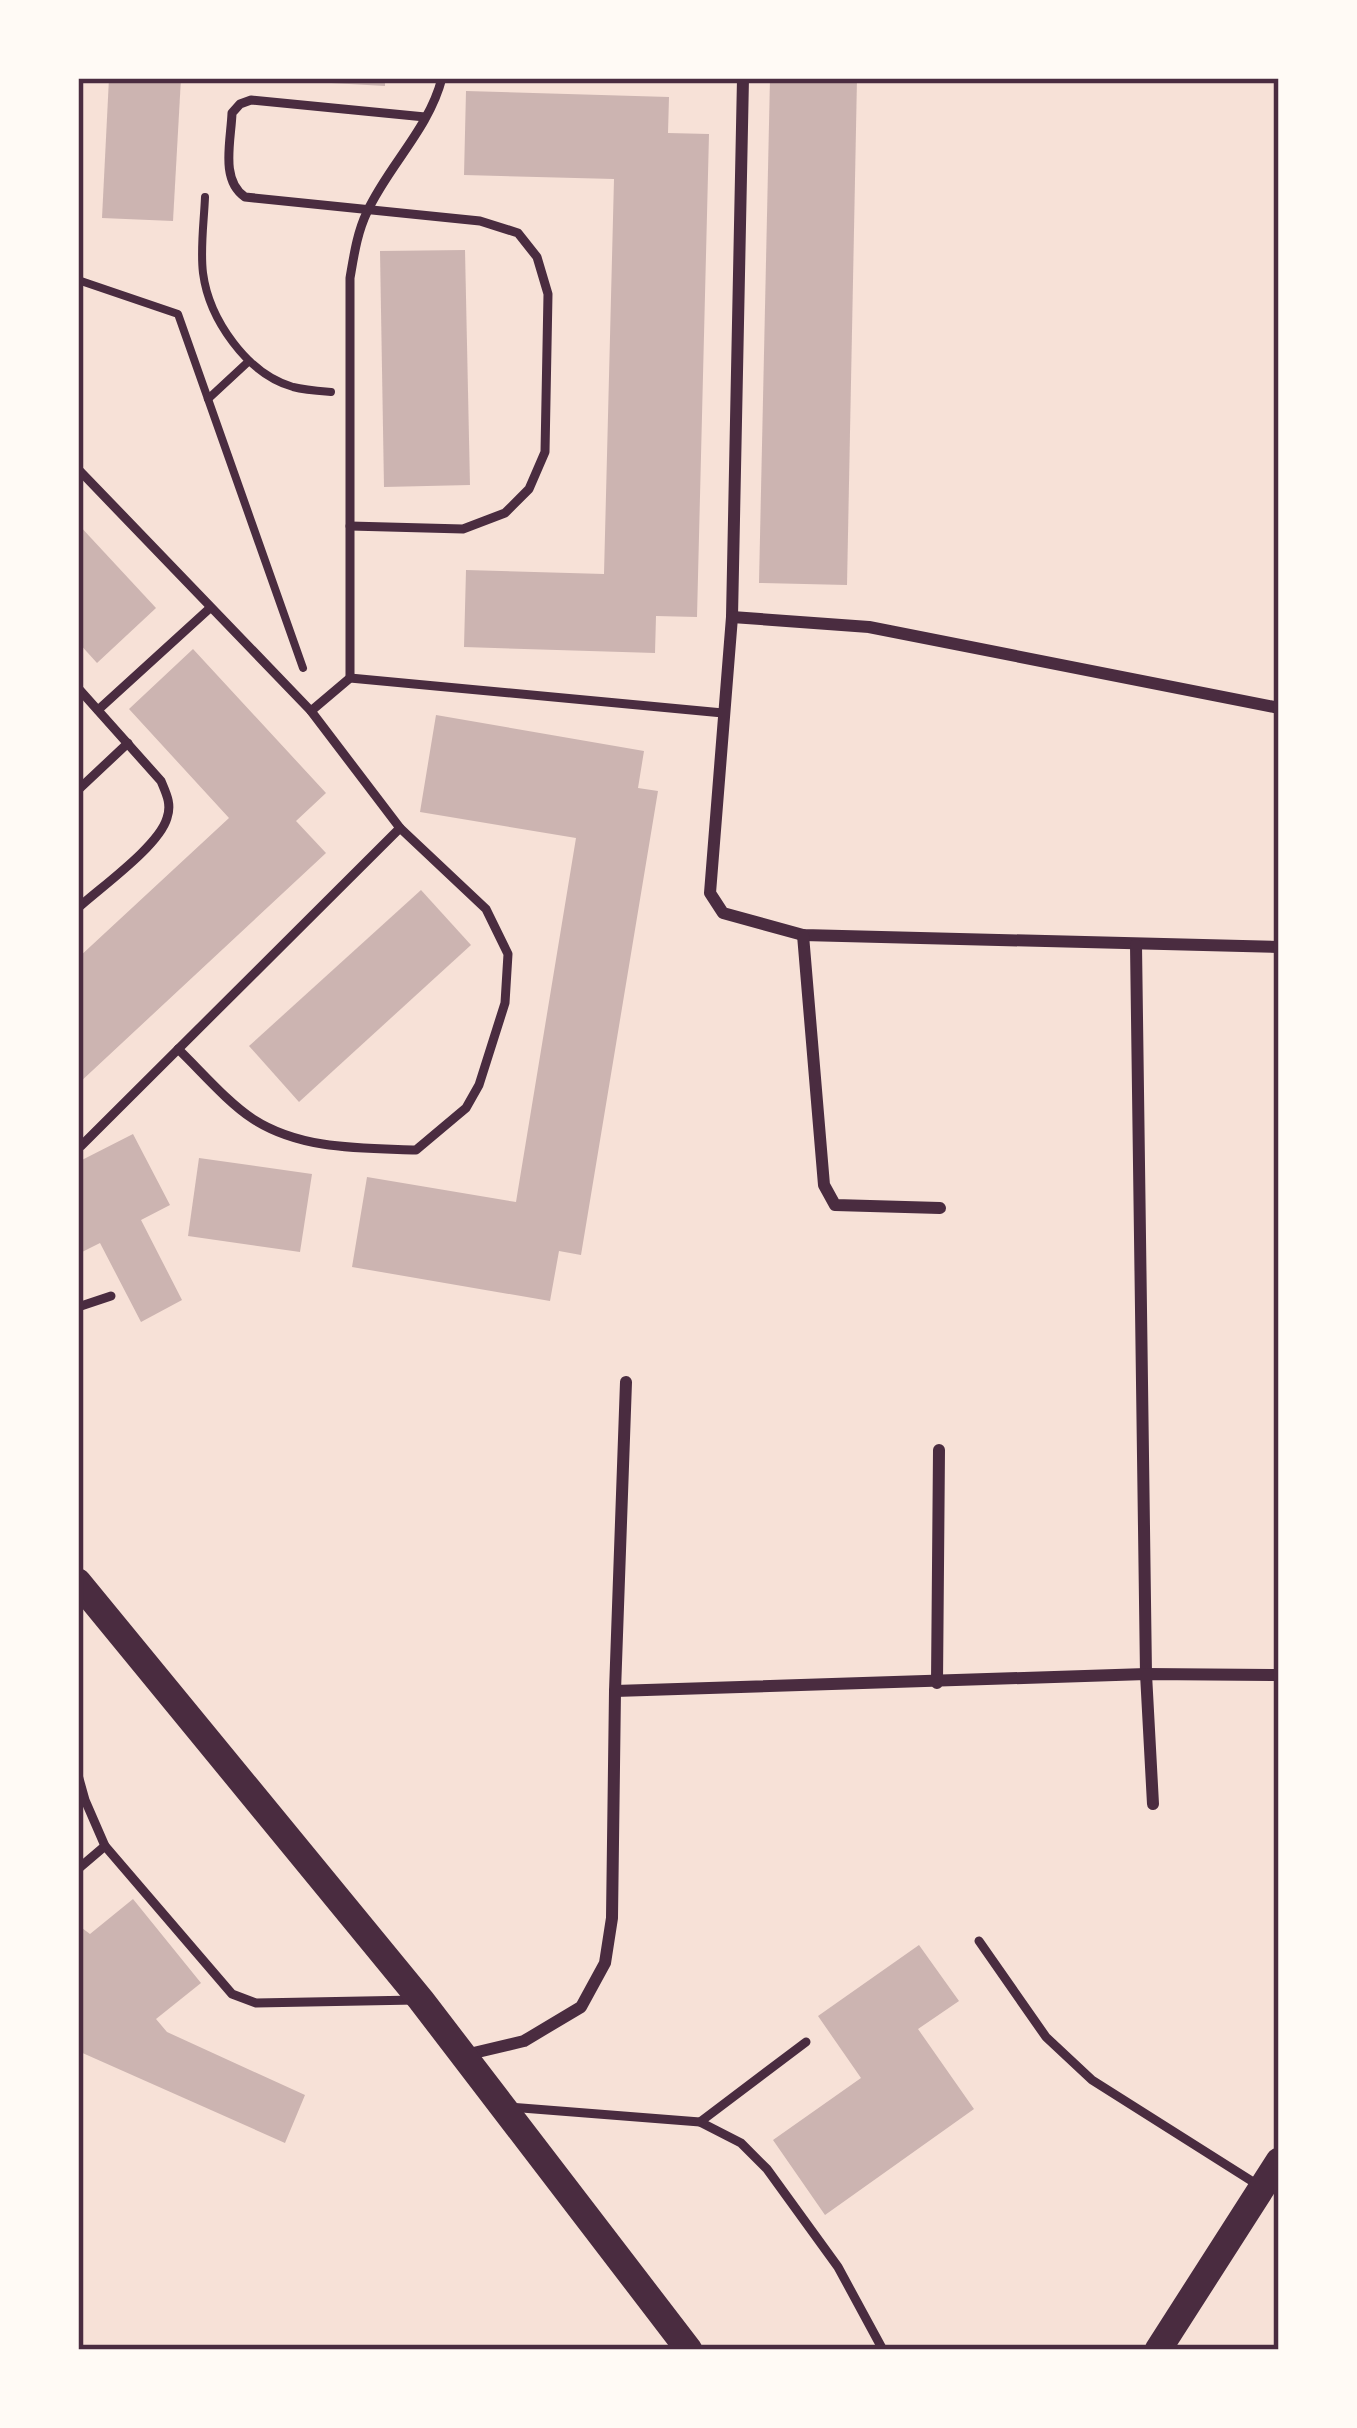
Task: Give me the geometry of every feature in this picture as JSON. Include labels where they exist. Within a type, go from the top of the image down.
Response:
[{"type":"highway","points":[[78,1582],[421,2000],[689,2350]]},
{"type":"highway","points":[[1159,2350],[1279,2161]]},
{"type":"street","points":[[742,78],[732,617],[710,893],[723,913],[802,935],[1279,947]]},
{"type":"street","points":[[732,617],[869,627],[1279,708]]},
{"type":"street","points":[[802,935],[824,1185],[835,1205],[940,1208]]},
{"type":"street","points":[[1136,945],[1146,1674],[1153,1804]]},
{"type":"street","points":[[464,2055],[524,2042],[581,2007],[605,1963],[612,1918],[626,1382]]},
{"type":"street","points":[[937,1683],[939,1450]]},
{"type":"street","points":[[615,1691],[1146,1674],[1279,1676]]},
{"type":"lane","points":[[350,678],[350,278],[368,209],[413,140],[442,78]]},
{"type":"lane","points":[[350,526],[463,529],[505,513],[529,489],[545,452],[548,294],[537,257],[518,233],[480,220],[245,197],[234,190],[229,178],[232,113],[251,100],[425,117]]},
{"type":"lane","points":[[81,478],[311,711],[400,828],[486,909],[508,954],[505,1003],[479,1085],[466,1108],[416,1150],[347,1148],[286,1137],[250,1118],[178,1049]]},
{"type":"lane","points":[[98,710],[210,608]]},
{"type":"lane","points":[[311,711],[350,678],[723,712]]},
{"type":"lane","points":[[78,688],[161,781],[169,798],[168,816],[156,838],[78,908]]},
{"type":"lane","points":[[78,790],[128,743]]},
{"type":"lane","points":[[81,1146],[400,828]]},
{"type":"lane","points":[[78,1307],[111,1296]]},
{"type":"lane","points":[[78,1775],[105,1846],[232,1994],[256,2003],[421,2000]]},
{"type":"lane","points":[[78,1869],[105,1846]]},
{"type":"lane","points":[[979,1941],[1046,2037],[1092,2080],[1262,2188]]},
{"type":"lane","points":[[700,2122],[806,2042]]},
{"type":"lane","points":[[503,2107],[700,2122],[741,2144],[767,2169],[838,2267],[883,2350]]},
{"type":"path","points":[[205,197],[202,271],[209,299],[228,334],[249,362],[291,387],[350,392]]},
{"type":"path","points":[[78,280],[178,314],[302,658],[311,711]]},
{"type":"path","points":[[208,399],[249,362]]},
{"type":"building","points":[[109,78],[181,78],[173,221],[102,218]]},
{"type":"building","points":[[313,78],[385,78],[385,86],[313,82]]},
{"type":"building","points":[[770,78],[857,78],[847,585],[759,583]]},
{"type":"building","points":[[466,91],[669,97],[668,133],[709,134],[697,617],[656,616],[655,653],[464,647],[466,570],[604,574],[614,179],[464,175]]},
{"type":"building","points":[[465,250],[470,485],[384,487],[380,251]]},
{"type":"building","points":[[78,524],[156,608],[97,663],[78,642]]},
{"type":"building","points":[[193,649],[326,793],[296,821],[326,853],[78,1084],[78,958],[229,818],[129,709]]},
{"type":"building","points":[[436,715],[644,751],[638,788],[658,791],[581,1255],[559,1251],[550,1301],[352,1267],[367,1177],[516,1202],[576,838],[420,812]]},
{"type":"building","points":[[421,890],[471,945],[299,1102],[249,1046]]},
{"type":"building","points":[[133,1134],[170,1205],[141,1220],[182,1300],[141,1322],[100,1243],[78,1254],[78,1162]]},
{"type":"building","points":[[199,1158],[312,1174],[300,1252],[188,1236]]},
{"type":"building","points":[[133,1899],[201,1983],[156,2019],[167,2032],[305,2095],[285,2143],[78,2051],[78,1925],[90,1934]]},
{"type":"building","points":[[919,1945],[959,2001],[918,2029],[974,2109],[825,2215],[773,2140],[861,2078],[818,2016]]}]
